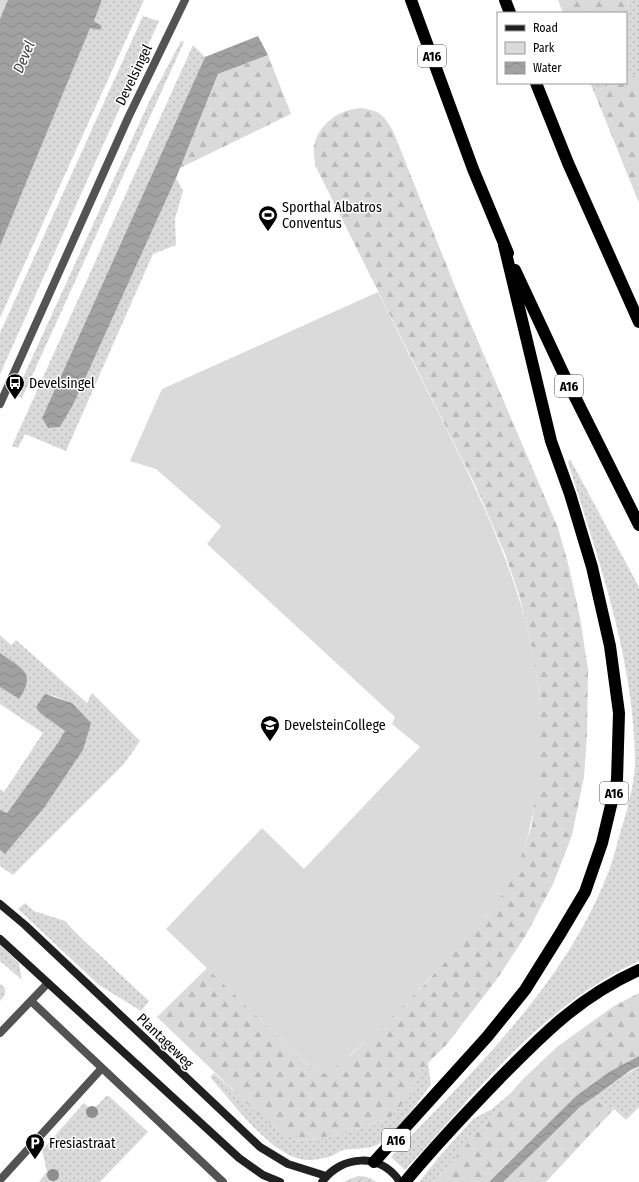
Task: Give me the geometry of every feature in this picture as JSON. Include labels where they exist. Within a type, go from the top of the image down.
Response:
[{"type":"highway","name":"A16","points":[[411,0],[504,245],[565,377],[639,525]]},
{"type":"highway","points":[[505,0],[510,12]]},
{"type":"highway","points":[[536,84],[568,163],[639,322]]},
{"type":"highway","name":"A16","points":[[374,1162],[487,1037],[525,990],[585,892],[602,844],[617,780],[619,713],[610,646],[590,560],[570,494],[551,442],[504,245]]},
{"type":"highway","name":"A16","points":[[405,1182],[468,1110],[539,1038],[570,1011],[611,983],[639,970]]},
{"type":"main road","name":"Plantageweg","points":[[0,904],[25,925],[260,1147],[288,1164],[324,1179]]},
{"type":"main road","points":[[0,939],[239,1158],[263,1175],[280,1182]]},
{"type":"main road","points":[[324,1179],[334,1168],[348,1162],[359,1160],[374,1162],[386,1167],[400,1182]]},
{"type":"street","name":"Develsingel","points":[[0,404],[128,118],[185,0]]},
{"type":"street","points":[[0,1033],[48,983]]},
{"type":"street","points":[[31,1001],[223,1182]]},
{"type":"street","points":[[0,1180],[102,1068]]},
{"type":"green space","points":[[0,0],[19,0],[0,36]]},
{"type":"green space","points":[[102,0],[144,0],[0,318],[0,246],[90,27],[100,30],[102,26],[94,21]]},
{"type":"green space","points":[[558,0],[628,0],[629,10],[627,14],[627,12],[563,12]]},
{"type":"green space","points":[[628,0],[639,0],[639,74],[627,79],[627,14],[629,10]]},
{"type":"green space","points":[[143,16],[159,21],[0,374],[0,333]]},
{"type":"green space","points":[[181,41],[184,42],[22,398],[15,395],[150,100]]},
{"type":"green space","points":[[193,45],[205,57],[42,418],[48,428],[60,427],[74,403],[176,178],[183,191],[175,219],[176,245],[153,254],[66,451],[25,434],[18,448],[12,446]]},
{"type":"green space","points":[[268,55],[291,114],[180,168],[218,74]]},
{"type":"green space","points":[[639,74],[639,203],[594,92],[614,84],[627,84],[627,79]]},
{"type":"green space","points":[[590,84],[614,84],[594,92]]},
{"type":"green space","points":[[361,108],[373,110],[380,114],[393,131],[460,299],[558,528],[569,567],[580,618],[588,669],[587,735],[584,777],[572,835],[554,882],[526,935],[497,979],[447,1044],[419,1072],[411,1094],[390,1118],[339,1135],[298,1141],[276,1129],[252,1108],[157,1017],[207,968],[305,1062],[322,1074],[352,1054],[424,985],[488,914],[508,884],[521,856],[532,825],[541,739],[539,691],[531,644],[519,595],[505,554],[477,489],[315,165],[314,146],[320,131],[325,124],[338,115],[353,109]]},
{"type":"green space","points":[[378,292],[458,453],[500,545],[517,592],[530,640],[539,689],[541,739],[537,790],[533,814],[524,850],[509,884],[491,910],[411,997],[348,1057],[331,1071],[322,1074],[305,1062],[166,929],[262,828],[304,869],[420,747],[392,724],[395,717],[207,544],[221,526],[156,469],[130,461],[162,389]]},
{"type":"green space","points":[[570,459],[639,587],[639,961],[604,979],[572,1001],[541,1026],[484,1082],[405,1170],[391,1157],[483,1061],[540,992],[565,956],[587,918],[608,873],[630,799],[635,770],[635,760],[633,722],[628,684],[612,609],[568,462]]},
{"type":"green space","points":[[0,635],[11,645],[16,640],[87,703],[92,693],[140,741],[124,764],[13,875],[0,866],[0,850],[5,854],[44,808],[83,750],[72,703],[52,695],[40,713],[65,731],[7,813],[0,810],[0,789],[4,792],[43,733],[0,704],[0,687],[19,699],[24,671],[0,653]]},
{"type":"green space","points":[[25,903],[34,911],[65,921],[149,1001],[141,1011],[99,985],[18,909]]},
{"type":"green space","points":[[0,945],[19,963],[22,980],[0,961]]},
{"type":"green space","points":[[0,984],[5,988],[5,995],[0,1001]]},
{"type":"green space","points":[[639,993],[639,1056],[609,1072],[576,1096],[489,1182],[434,1182],[523,1079],[557,1047],[614,1006]]},
{"type":"green space","points":[[428,1063],[431,1084],[407,1116],[392,1133],[379,1144],[370,1147],[343,1150],[332,1156],[311,1160],[295,1157],[281,1150],[267,1140],[241,1114],[210,1077],[214,1073],[276,1129],[298,1141],[339,1135],[390,1118],[411,1094],[419,1072]]},
{"type":"green space","points":[[639,1066],[639,1107],[626,1120],[614,1109],[591,1098]]},
{"type":"green space","points":[[512,1092],[434,1182],[419,1182],[473,1119],[492,1109]]},
{"type":"green space","points":[[106,1096],[109,1096],[148,1132],[100,1182],[39,1182],[47,1172],[42,1150],[84,1103],[90,1108],[92,1107],[94,1109]]},
{"type":"green space","points":[[591,1098],[614,1109],[546,1182],[503,1182],[558,1126]]},
{"type":"green space","points":[[358,1176],[367,1177],[377,1182],[343,1182]]},
{"type":"water","name":"Devel","points":[[8,0],[102,0],[94,21],[102,26],[100,30],[90,28],[0,246],[0,19]]},
{"type":"water","points":[[258,36],[268,55],[218,74],[176,178],[74,403],[60,427],[48,428],[42,418],[205,57]]},
{"type":"water","points":[[0,653],[20,667],[27,677],[27,683],[19,699],[0,687]]},
{"type":"water","points":[[45,694],[72,703],[91,723],[83,750],[44,808],[5,854],[0,850],[0,810],[7,813],[65,731],[40,713],[36,707]]},
{"type":"water","points":[[639,1056],[639,1066],[631,1070],[580,1107],[503,1182],[489,1182],[576,1096],[609,1072]]},
{"type":"place","name":"Sporthal Albatros Conventus","points":[[268,232]]},
{"type":"place","name":"Develsingel","points":[[15,400]]},
{"type":"place","name":"DevelsteinCollege","points":[[270,742]]},
{"type":"place","name":"Fresiastraat","points":[[35,1160]]}]
